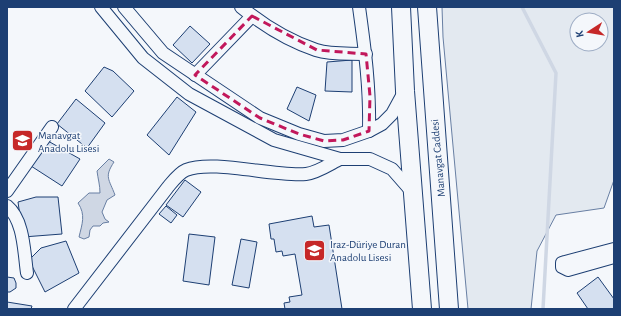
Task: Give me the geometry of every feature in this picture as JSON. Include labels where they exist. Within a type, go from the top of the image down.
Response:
[{"type":"highway","points":[[401,7],[405,91],[422,309]]},
{"type":"highway","name":"Manavgat Caddesi","points":[[427,7],[449,309]]},
{"type":"street","points":[[101,7],[143,58],[190,94],[274,140],[340,159],[370,159],[392,169],[413,193]]},
{"type":"street","points":[[124,7],[163,53],[260,118],[299,134],[324,141],[343,140],[369,131],[382,124],[392,114],[405,91]]},
{"type":"street","points":[[241,7],[252,16],[279,33],[317,50],[338,53],[366,54]]},
{"type":"street","points":[[358,7],[366,54],[370,96],[369,131]]},
{"type":"street","points":[[195,75],[252,16]]},
{"type":"street","points":[[7,191],[52,127]]},
{"type":"street","points":[[74,309],[168,187],[186,170],[202,167],[308,174],[340,159]]},
{"type":"street","points":[[7,206],[12,210],[17,220],[24,249],[27,273]]},
{"type":"street","points":[[614,249],[562,263],[562,267],[568,270],[614,257]]},
{"type":"highlighted area","points":[[252,16],[317,50],[366,54],[370,96],[369,131],[343,140],[324,141],[299,134],[260,118],[195,75]]},
{"type":"shaded area","points":[[442,7],[614,7],[614,180],[604,208],[556,215],[537,251],[531,309],[468,309],[443,37]]},
{"type":"shaded area","points":[[109,159],[114,162],[109,171],[108,178],[115,195],[107,200],[102,212],[105,219],[109,222],[103,223],[100,226],[93,226],[90,230],[89,237],[84,239],[79,237],[83,216],[78,203],[89,193],[100,193],[97,171]]},
{"type":"building","points":[[190,26],[210,44],[192,63],[173,45]]},
{"type":"building","points":[[352,60],[352,92],[325,91],[327,62]]},
{"type":"building","points":[[104,67],[113,71],[134,91],[112,117],[85,91]]},
{"type":"building","points":[[297,87],[316,95],[309,121],[287,109]]},
{"type":"building","points":[[177,97],[196,112],[169,155],[147,135]]},
{"type":"building","points":[[76,99],[105,123],[87,148],[57,124]]},
{"type":"building","points":[[48,141],[80,159],[62,186],[31,166]]},
{"type":"building","points":[[185,180],[201,192],[183,217],[166,205]]},
{"type":"building","points":[[36,197],[58,197],[62,234],[23,237],[18,202]]},
{"type":"building","points":[[166,206],[177,215],[171,223],[159,214]]},
{"type":"building","name":"Iraz-Düriye Duran Anadolu Lisesi","points":[[312,216],[314,227],[329,225],[342,309],[285,309],[284,303],[290,302],[289,297],[302,295],[295,254],[283,256],[282,251],[276,252],[274,239],[271,239],[269,224]]},
{"type":"building","points":[[189,234],[215,237],[209,285],[183,281]]},
{"type":"building","points":[[241,239],[257,242],[249,288],[232,285]]},
{"type":"building","points":[[66,241],[79,273],[45,292],[29,260],[41,248]]},
{"type":"building","points":[[7,277],[14,278],[16,283],[16,288],[10,292],[7,292]]},
{"type":"building","points":[[598,277],[614,299],[614,309],[588,309],[577,293]]},
{"type":"building","points":[[7,302],[32,306],[31,309],[7,309]]},
{"type":"waterway","points":[[522,7],[556,73],[543,309]]},
{"type":"place","name":"Manavgat Anadolu Lisesi","points":[[23,141]]},
{"type":"place","name":"Iraz-Düriye Duran Anadolu Lisesi","points":[[315,250]]}]
